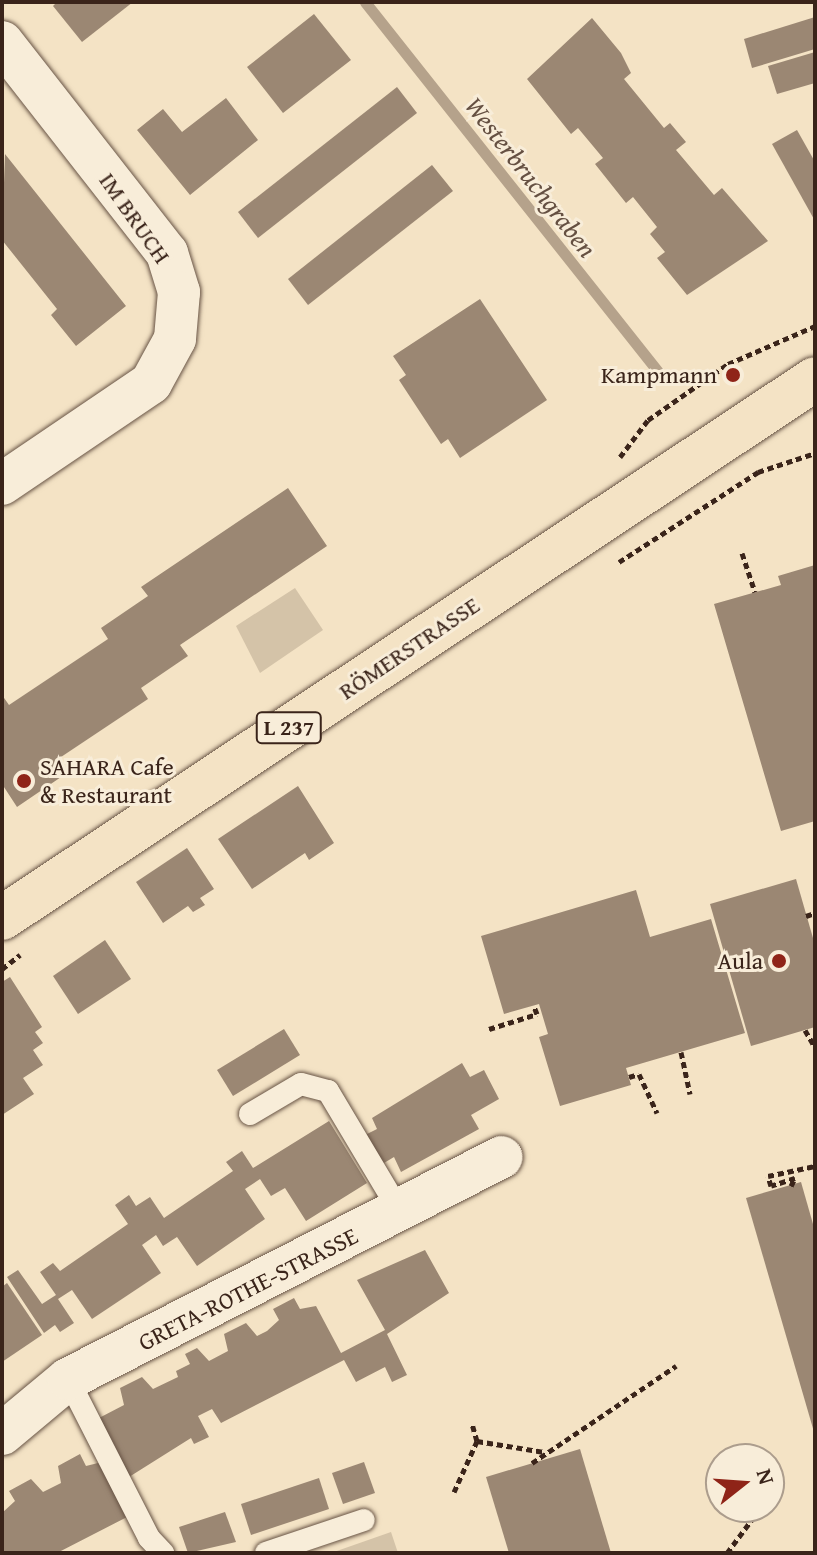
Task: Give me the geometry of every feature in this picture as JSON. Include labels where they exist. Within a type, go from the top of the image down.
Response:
[{"type":"main road","name":"RÖMERSTRASSE","points":[[2,918],[815,379]]},
{"type":"street","name":"IM BRUCH","points":[[2,42],[167,253],[179,292],[175,339],[151,383],[2,484]]},
{"type":"street","name":"GRETA-ROTHE-STRASSE","points":[[2,1434],[68,1379],[400,1212],[502,1157]]},
{"type":"lane","points":[[250,1114],[301,1084],[328,1091],[400,1212]]},
{"type":"lane","points":[[68,1379],[163,1553]]},
{"type":"lane","points":[[266,1553],[364,1520]]},
{"type":"path","points":[[618,460],[648,420],[728,364],[815,326]]},
{"type":"path","points":[[742,553],[755,592]]},
{"type":"path","points":[[806,916],[815,913]]},
{"type":"path","points":[[489,1029],[537,1014],[534,1006]]},
{"type":"path","points":[[805,1030],[815,1047]]},
{"type":"path","points":[[681,1052],[690,1094]]},
{"type":"path","points":[[629,1077],[639,1074],[657,1113]]},
{"type":"path","points":[[791,1186],[795,1178],[771,1186],[768,1176],[815,1166]]},
{"type":"path","points":[[532,1463],[676,1366]]},
{"type":"path","points":[[454,1492],[477,1441],[472,1424]]},
{"type":"path","points":[[477,1441],[545,1452]]},
{"type":"path","points":[[727,1553],[749,1523]]},
{"type":"shaded area","points":[[295,588],[323,630],[260,673],[236,626]]},
{"type":"shaded area","points":[[391,1532],[398,1553],[331,1553]]},
{"type":"building","points":[[57,2],[133,2],[82,42],[53,6]]},
{"type":"building","points":[[314,14],[351,60],[283,113],[247,67]]},
{"type":"building","points":[[815,17],[815,49],[752,68],[744,39]]},
{"type":"building","points":[[592,18],[621,53],[631,73],[624,79],[664,128],[670,123],[686,142],[676,150],[714,195],[722,188],[768,241],[687,295],[657,258],[665,252],[650,234],[657,227],[633,197],[626,203],[595,164],[603,158],[578,128],[571,134],[527,79]]},
{"type":"building","points":[[815,52],[815,83],[777,94],[768,66]]},
{"type":"building","points":[[397,87],[417,113],[258,238],[238,212]]},
{"type":"building","points":[[226,98],[258,140],[190,195],[137,130],[163,109],[182,132]]},
{"type":"building","points":[[797,130],[815,162],[815,221],[772,144]]},
{"type":"building","points":[[5,154],[126,306],[76,346],[51,315],[57,309],[2,240]]},
{"type":"building","points":[[432,165],[453,191],[308,305],[288,279]]},
{"type":"building","points":[[480,299],[547,400],[460,458],[448,439],[441,444],[399,380],[406,375],[393,356]]},
{"type":"building","points":[[288,488],[327,546],[180,645],[188,656],[141,688],[148,699],[55,761],[64,775],[17,807],[2,784],[2,695],[9,705],[108,639],[101,628],[148,596],[141,587]]},
{"type":"building","points":[[815,565],[815,821],[781,831],[714,604],[781,585],[778,576]]},
{"type":"building","points":[[298,786],[334,843],[309,860],[305,853],[252,889],[218,839]]},
{"type":"building","points":[[187,848],[214,889],[200,898],[205,905],[193,912],[188,906],[163,923],[136,882]]},
{"type":"building","points":[[796,879],[815,945],[815,1027],[751,1046],[710,904]]},
{"type":"building","points":[[636,890],[650,937],[711,919],[745,1033],[626,1068],[631,1085],[560,1106],[539,1037],[548,1034],[539,1004],[504,1014],[481,936]]},
{"type":"building","points":[[105,940],[131,979],[78,1014],[53,976]]},
{"type":"building","points":[[10,977],[42,1027],[35,1032],[43,1043],[33,1050],[43,1065],[23,1078],[34,1094],[2,1115],[2,982]]},
{"type":"building","points":[[284,1029],[300,1055],[233,1096],[217,1070]]},
{"type":"building","points":[[462,1063],[470,1077],[484,1070],[499,1099],[471,1115],[479,1129],[401,1172],[394,1157],[379,1166],[363,1136],[377,1129],[372,1118]]},
{"type":"building","points":[[329,1121],[367,1183],[306,1221],[285,1188],[271,1196],[260,1179],[245,1189],[265,1219],[197,1266],[177,1237],[163,1246],[156,1235],[142,1245],[161,1273],[92,1319],[72,1290],[58,1299],[74,1323],[60,1332],[55,1325],[44,1333],[7,1277],[18,1270],[42,1304],[56,1295],[40,1272],[53,1263],[60,1271],[128,1224],[115,1205],[129,1195],[136,1206],[150,1197],[164,1218],[233,1171],[226,1162],[242,1151],[253,1168]]},
{"type":"building","points":[[801,1182],[815,1231],[814,1432],[746,1198]]},
{"type":"building","points":[[425,1250],[449,1293],[387,1334],[407,1375],[392,1382],[385,1367],[356,1382],[344,1360],[221,1423],[212,1409],[198,1416],[209,1437],[194,1444],[191,1438],[129,1477],[99,1418],[124,1405],[120,1388],[142,1377],[153,1389],[178,1377],[176,1371],[190,1364],[185,1354],[197,1348],[209,1361],[228,1351],[224,1334],[246,1323],[257,1336],[267,1331],[279,1320],[273,1309],[294,1298],[300,1309],[316,1306],[341,1353],[385,1330],[357,1280]]},
{"type":"building","points":[[7,1283],[42,1335],[2,1362],[2,1287]]},
{"type":"building","points":[[580,1449],[611,1553],[509,1553],[486,1477]]},
{"type":"building","points":[[80,1454],[86,1466],[102,1462],[129,1516],[57,1553],[2,1553],[2,1513],[15,1501],[9,1491],[31,1479],[43,1492],[61,1483],[58,1466]]},
{"type":"building","points":[[364,1462],[375,1493],[343,1504],[332,1473]]},
{"type":"building","points":[[319,1478],[329,1509],[251,1535],[241,1504]]},
{"type":"building","points":[[225,1512],[236,1542],[188,1553],[179,1527]]},
{"type":"waterway","name":"Westerbruchgraben","points":[[365,2],[664,379]]},
{"type":"place","name":"Kampmann","points":[[733,375]]},
{"type":"place","name":"SAHARA Cafe & Restaurant","points":[[24,781]]},
{"type":"place","name":"Aula","points":[[779,961]]}]
